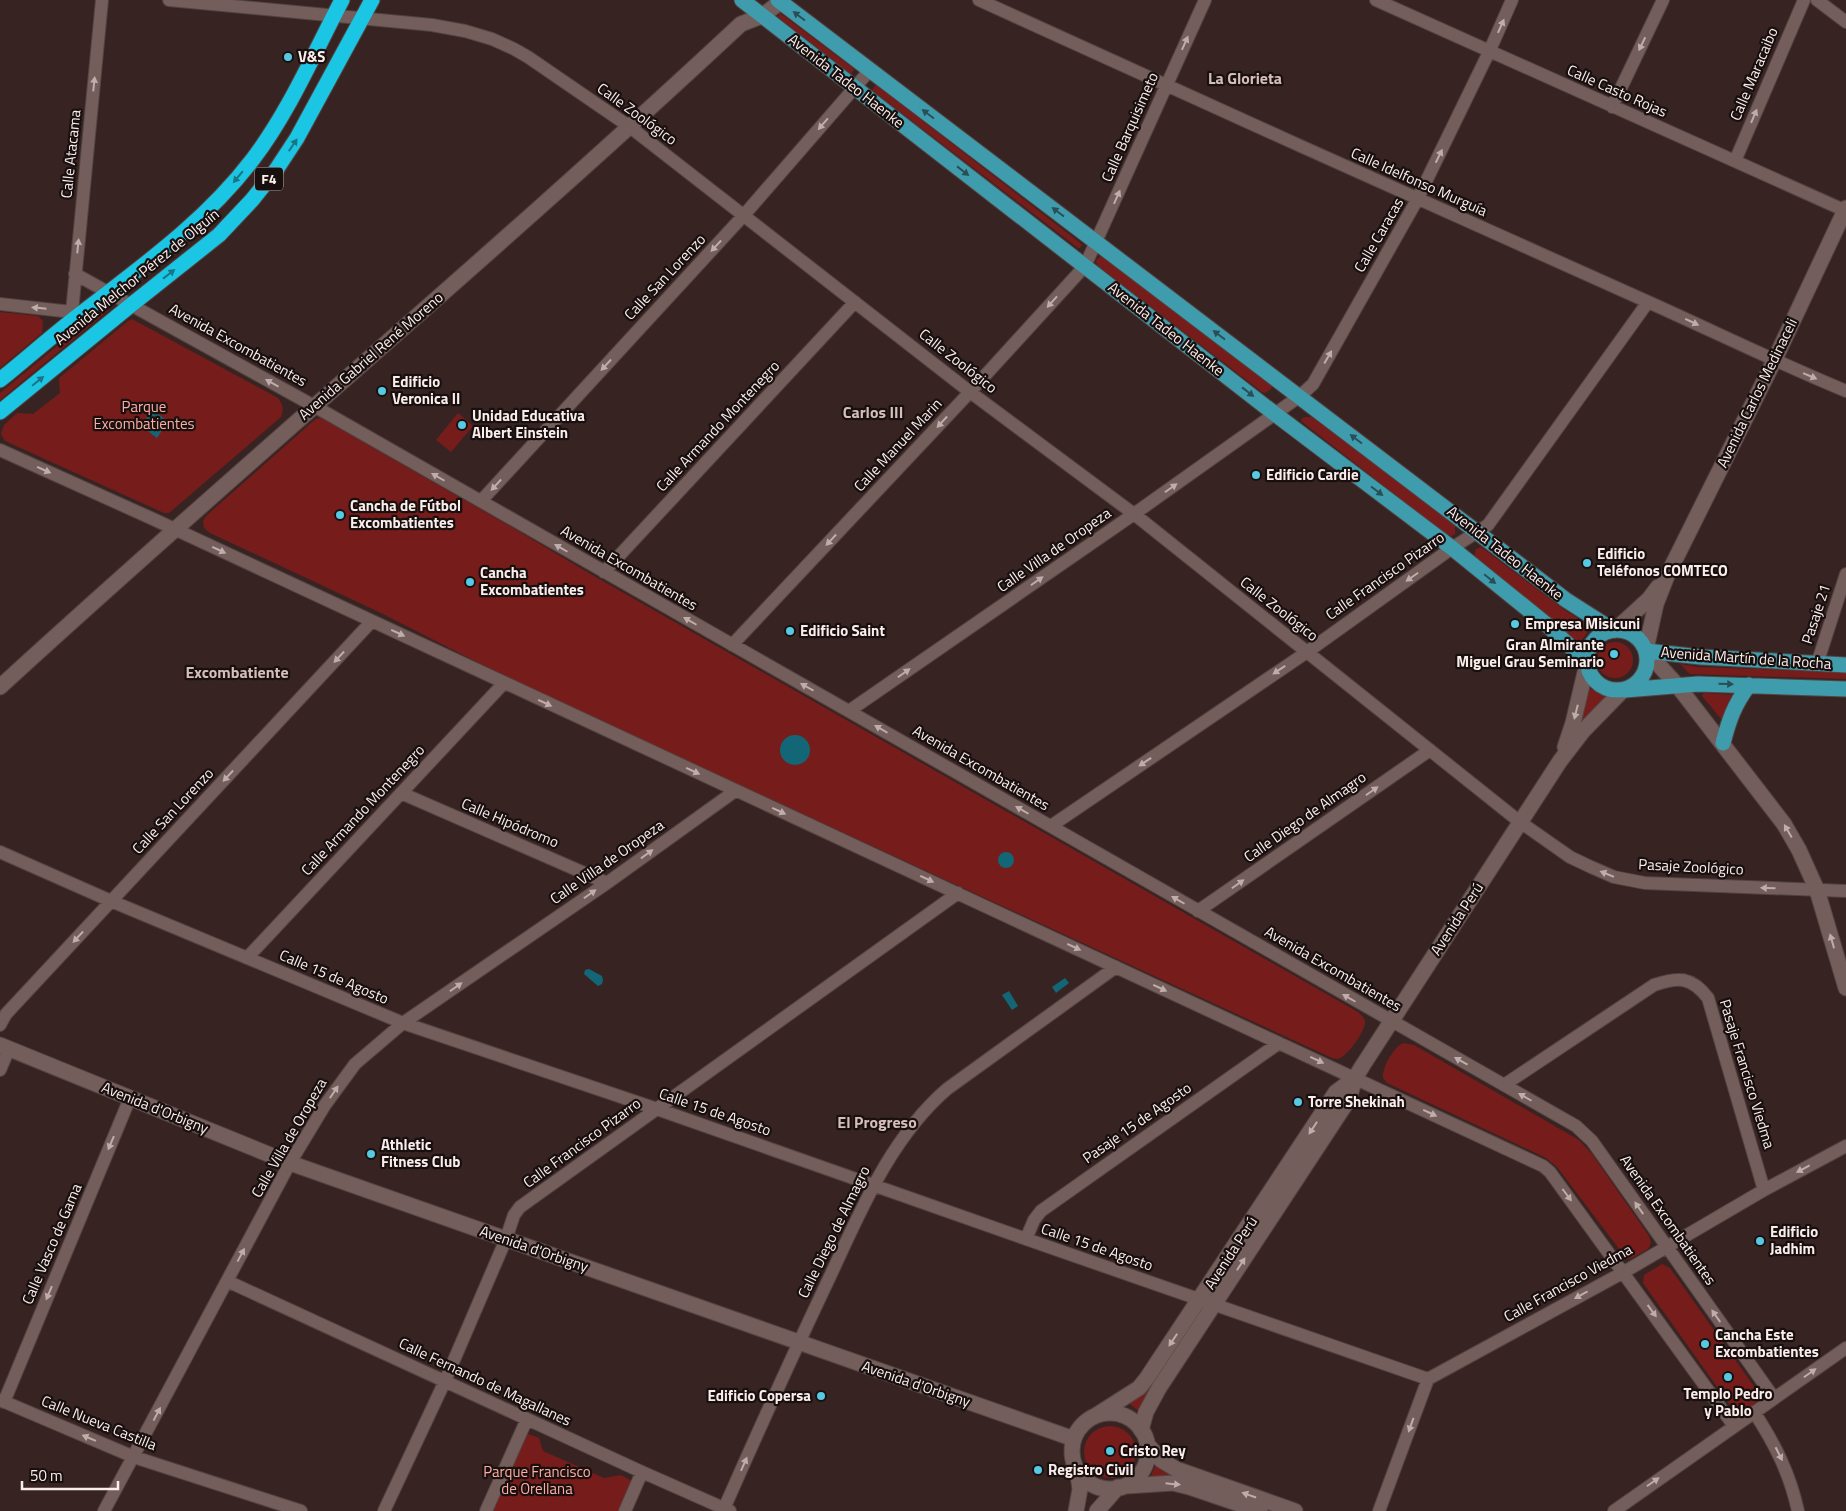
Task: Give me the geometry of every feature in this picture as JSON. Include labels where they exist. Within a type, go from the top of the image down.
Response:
[{"type":"highway","name":"Avenida Melchor Pérez de Olguín","points":[[0,380],[74,314],[108,292],[196,222],[228,189],[254,158],[272,132],[295,92],[342,0]]},
{"type":"highway","name":"Avenida Melchor Pérez de Olguín","points":[[0,412],[219,235],[252,200],[276,170],[297,138],[372,0]]},
{"type":"main road","name":"Avenida Gabriel René Moreno","points":[[741,24],[748,1]]},
{"type":"main road","name":"Avenida Tadeo Haenke","points":[[748,1],[762,16],[1275,414],[1452,548],[1546,624],[1587,663]]},
{"type":"main road","name":"Avenida Gabriel René Moreno","points":[[0,687],[314,406],[630,128],[741,24],[762,16],[781,1]]},
{"type":"main road","name":"Avenida Tadeo Haenke","points":[[781,1],[1573,606],[1614,630]]},
{"type":"main road","name":"Avenida Carlos Medinaceli","points":[[1646,651],[1656,604],[1667,576],[1774,361],[1846,210]]},
{"type":"main road","name":"Avenida Carlos Medinaceli","points":[[1614,630],[1649,599],[1667,576]]},
{"type":"main road","points":[[1646,651],[1648,662],[1646,671],[1641,680],[1634,686],[1624,690],[1604,688],[1590,674],[1587,663],[1588,651],[1593,641],[1602,633],[1614,630],[1625,631],[1641,641],[1646,651],[1677,685],[1784,824],[1800,850],[1817,890],[1846,988]]},
{"type":"main road","name":"Avenida Martín de la Rocha","points":[[1646,651],[1701,657],[1846,665]]},
{"type":"main road","name":"Avenida Perú","points":[[1560,761],[1573,723],[1587,663]]},
{"type":"main road","name":"Avenida Martín de la Rocha","points":[[1624,690],[1677,685],[1749,685],[1846,689]]},
{"type":"main road","points":[[1723,743],[1732,710],[1749,685]]},
{"type":"main road","name":"Avenida Perú","points":[[1095,1416],[1138,1388],[1207,1302],[1349,1099],[1355,1078],[1560,761],[1583,731],[1624,690]]},
{"type":"main road","name":"Avenida d'Orbigny","points":[[5,1047],[290,1163],[1074,1439]]},
{"type":"main road","name":"Avenida Perú","points":[[1141,1430],[1146,1412],[1207,1302]]},
{"type":"main road","points":[[1076,1511],[1080,1489],[1077,1469],[1072,1456],[1074,1439],[1085,1423],[1095,1416],[1108,1413],[1120,1415],[1132,1421],[1141,1430],[1147,1444],[1162,1460],[1176,1469],[1294,1511]]},
{"type":"main road","points":[[1098,1511],[1121,1487],[1135,1479],[1143,1469],[1147,1457],[1147,1444]]},
{"type":"main road","points":[[1077,1469],[1086,1480],[1098,1486],[1121,1487],[1173,1483],[1260,1511]]},
{"type":"street","name":"Calle Atacama","points":[[74,314],[75,274],[102,0]]},
{"type":"street","name":"Calle Zoológico","points":[[169,0],[432,25],[465,31],[492,40],[528,57],[630,128],[970,392],[1134,514],[1520,822]]},
{"type":"street","name":"Calle Idelfonso Murguía","points":[[979,0],[1418,200],[1648,302],[1774,361],[1846,391]]},
{"type":"street","name":"Calle Barquisimeto","points":[[1085,266],[1205,0]]},
{"type":"street","name":"Calle Casto Rojas","points":[[1376,0],[1846,210]]},
{"type":"street","name":"Calle Caracas","points":[[1275,414],[1313,384],[1418,200],[1512,0]]},
{"type":"street","points":[[1612,107],[1663,0]]},
{"type":"street","name":"Calle Maracaibo","points":[[1734,161],[1804,0]]},
{"type":"street","points":[[1817,0],[1846,22]]},
{"type":"street","name":"Calle San Lorenzo","points":[[481,501],[744,216],[870,70]]},
{"type":"street","name":"Calle Manuel Marin","points":[[732,645],[970,392],[1085,266]]},
{"type":"street","name":"Avenida Excombatientes","points":[[75,274],[314,406],[1584,1132],[1592,1140],[1774,1398]]},
{"type":"street","name":"Calle Armando Montenegro","points":[[604,572],[855,302]]},
{"type":"street","name":"Calle Francisco Pizarro","points":[[1051,826],[1488,525],[1648,302]]},
{"type":"street","points":[[0,304],[74,314]]},
{"type":"street","name":"Calle Villa de Oropeza","points":[[849,711],[1275,414]]},
{"type":"street","points":[[0,450],[958,893],[1547,1169],[1624,1272],[1734,1426]]},
{"type":"street","name":"Pasaje 21","points":[[1817,664],[1846,574]]},
{"type":"street","name":"Calle San Lorenzo","points":[[0,1025],[6,1014],[372,621]]},
{"type":"street","name":"Calle Armando Montenegro","points":[[247,958],[504,683]]},
{"type":"street","name":"Calle Diego de Almagro","points":[[1198,911],[1430,750]]},
{"type":"street","name":"Calle Villa de Oropeza","points":[[104,1511],[290,1163],[338,1085],[355,1064],[403,1023],[607,883],[735,791]]},
{"type":"street","name":"Calle Hipódromo","points":[[401,794],[607,883]]},
{"type":"street","name":"Pasaje Zoológico","points":[[1520,822],[1570,857],[1614,876],[1645,883],[1846,891]]},
{"type":"street","name":"Calle 15 de Agosto","points":[[0,852],[111,901],[403,1023],[657,1109],[1026,1240],[1428,1379]]},
{"type":"street","name":"Calle Francisco Pizarro","points":[[384,1511],[445,1381],[506,1239],[514,1215],[520,1207],[958,893]]},
{"type":"street","name":"Calle Diego de Almagro","points":[[726,1510],[799,1343],[873,1185],[910,1127],[928,1106],[947,1089],[1116,967]]},
{"type":"street","name":"Pasaje Francisco Viedma","points":[[1504,1085],[1654,985],[1672,980],[1686,980],[1698,986],[1708,998],[1764,1190]]},
{"type":"street","name":"Pasaje 15 de Agosto","points":[[1026,1240],[1034,1220],[1042,1210],[1279,1043]]},
{"type":"street","points":[[0,1070],[5,1047]]},
{"type":"street","name":"Calle Vasco de Gama","points":[[2,1401],[130,1098]]},
{"type":"street","name":"Calle Francisco Viedma","points":[[1428,1379],[1624,1272],[1764,1190],[1846,1146]]},
{"type":"street","name":"Calle Fernando de Magallanes","points":[[227,1281],[726,1510]]},
{"type":"street","points":[[1614,1511],[1846,1348]]},
{"type":"street","points":[[1379,1511],[1428,1379]]},
{"type":"street","name":"Calle Nueva Castilla","points":[[2,1401],[134,1457],[301,1511]]},
{"type":"street","points":[[1754,1412],[1770,1435],[1782,1460],[1792,1485],[1798,1511]]},
{"type":"street","points":[[486,1511],[527,1419]]},
{"type":"street","points":[[625,1511],[642,1472]]},
{"type":"green space","points":[[780,13],[854,69],[851,74],[778,17]]},
{"type":"green space","points":[[876,85],[1079,242],[1082,245],[1080,248],[872,90]]},
{"type":"green space","points":[[1101,256],[1105,257],[1270,383],[1271,389],[1265,393],[1262,392],[1098,266],[1096,262]]},
{"type":"green space","points":[[106,306],[109,310],[0,400],[0,393]]},
{"type":"green space","points":[[0,312],[38,316],[43,321],[42,333],[0,368]]},
{"type":"green space","name":"Parque Excombatientes","points":[[132,319],[278,398],[282,407],[281,417],[169,513],[164,513],[5,441],[1,434],[4,425],[17,413],[33,414],[60,393],[59,378]]},
{"type":"green space","points":[[458,413],[473,426],[451,452],[436,440]]},
{"type":"green space","points":[[1306,417],[1316,420],[1455,525],[1455,534],[1452,536],[1447,535],[1301,421],[1302,418]]},
{"type":"green space","points":[[321,418],[1358,1012],[1365,1021],[1359,1037],[1346,1054],[1338,1059],[1332,1058],[508,678],[379,612],[210,533],[204,528],[203,521],[207,515],[311,423]]},
{"type":"green space","points":[[1481,547],[1566,611],[1591,627],[1579,644],[1557,623],[1477,560],[1474,557],[1476,549]]},
{"type":"green space","points":[[1615,642],[1628,647],[1633,660],[1628,673],[1615,678],[1602,673],[1597,660],[1602,647]]},
{"type":"green space","points":[[1680,664],[1697,667],[1846,672],[1846,679],[1690,674]]},
{"type":"green space","points":[[1586,686],[1607,698],[1581,727]]},
{"type":"green space","points":[[1705,693],[1736,695],[1722,720],[1702,696]]},
{"type":"green space","points":[[1403,1043],[1414,1045],[1579,1140],[1592,1154],[1649,1236],[1651,1243],[1648,1249],[1630,1259],[1626,1258],[1557,1167],[1546,1158],[1387,1083],[1383,1078],[1383,1074],[1387,1063],[1392,1053]]},
{"type":"green space","points":[[1662,1264],[1670,1268],[1758,1392],[1755,1404],[1748,1410],[1735,1412],[1643,1283],[1644,1275]]},
{"type":"green space","points":[[1202,1308],[1205,1309],[1143,1400],[1139,1411],[1128,1403],[1157,1375]]},
{"type":"green space","points":[[1110,1426],[1120,1428],[1128,1434],[1134,1442],[1136,1452],[1134,1462],[1128,1470],[1120,1476],[1110,1478],[1100,1476],[1092,1470],[1086,1462],[1084,1452],[1086,1442],[1092,1434],[1100,1428]]},
{"type":"green space","name":"Parque Francisco de Orellana","points":[[529,1434],[539,1438],[543,1451],[604,1478],[621,1475],[632,1481],[620,1511],[491,1511],[525,1436]]},
{"type":"green space","points":[[1156,1464],[1176,1476],[1151,1476]]},
{"type":"water","points":[[152,410],[168,421],[157,438],[141,426]]},
{"type":"water","points":[[795,735],[806,739],[810,750],[806,761],[795,765],[784,761],[780,750],[784,739]]},
{"type":"water","points":[[1006,852],[1014,860],[1006,868],[998,860]]},
{"type":"water","points":[[589,969],[602,976],[602,984],[598,986],[584,974],[585,970]]},
{"type":"water","points":[[1065,978],[1069,983],[1056,993],[1052,987]]},
{"type":"water","points":[[1009,991],[1018,1006],[1012,1010],[1002,995]]},
{"type":"place","name":"V&S","points":[[288,57]]},
{"type":"place","name":"Edificio Veronica II","points":[[382,391]]},
{"type":"place","name":"Unidad Educativa Albert Einstein","points":[[462,425]]},
{"type":"place","name":"Edificio Cardie","points":[[1256,475]]},
{"type":"place","name":"Cancha de Fútbol Excombatientes","points":[[340,515]]},
{"type":"place","name":"Edificio Teléfonos COMTECO","points":[[1587,563]]},
{"type":"place","name":"Cancha Excombatientes","points":[[470,582]]},
{"type":"place","name":"Empresa Misicuni","points":[[1515,624]]},
{"type":"place","name":"Edificio Saint","points":[[790,631]]},
{"type":"place","name":"Gran Almirante Miguel Grau Seminario","points":[[1614,654]]},
{"type":"place","name":"Torre Shekinah","points":[[1298,1102]]},
{"type":"place","name":"Athletic Fitness Club","points":[[371,1154]]},
{"type":"place","name":"Edificio Jadhim","points":[[1760,1241]]},
{"type":"place","name":"Cancha Este Excombatientes","points":[[1705,1344]]},
{"type":"place","name":"Templo Pedro y Pablo","points":[[1728,1377]]},
{"type":"place","name":"Edificio Copersa","points":[[821,1396]]},
{"type":"place","name":"Cristo Rey","points":[[1110,1451]]},
{"type":"place","name":"Registro Civil","points":[[1038,1470]]},
{"type":"district","name":"La Glorieta","points":[[1245,78]]},
{"type":"district","name":"Carlos III","points":[[873,412]]},
{"type":"district","name":"Excombatiente","points":[[237,672]]},
{"type":"district","name":"El Progreso","points":[[877,1122]]}]
